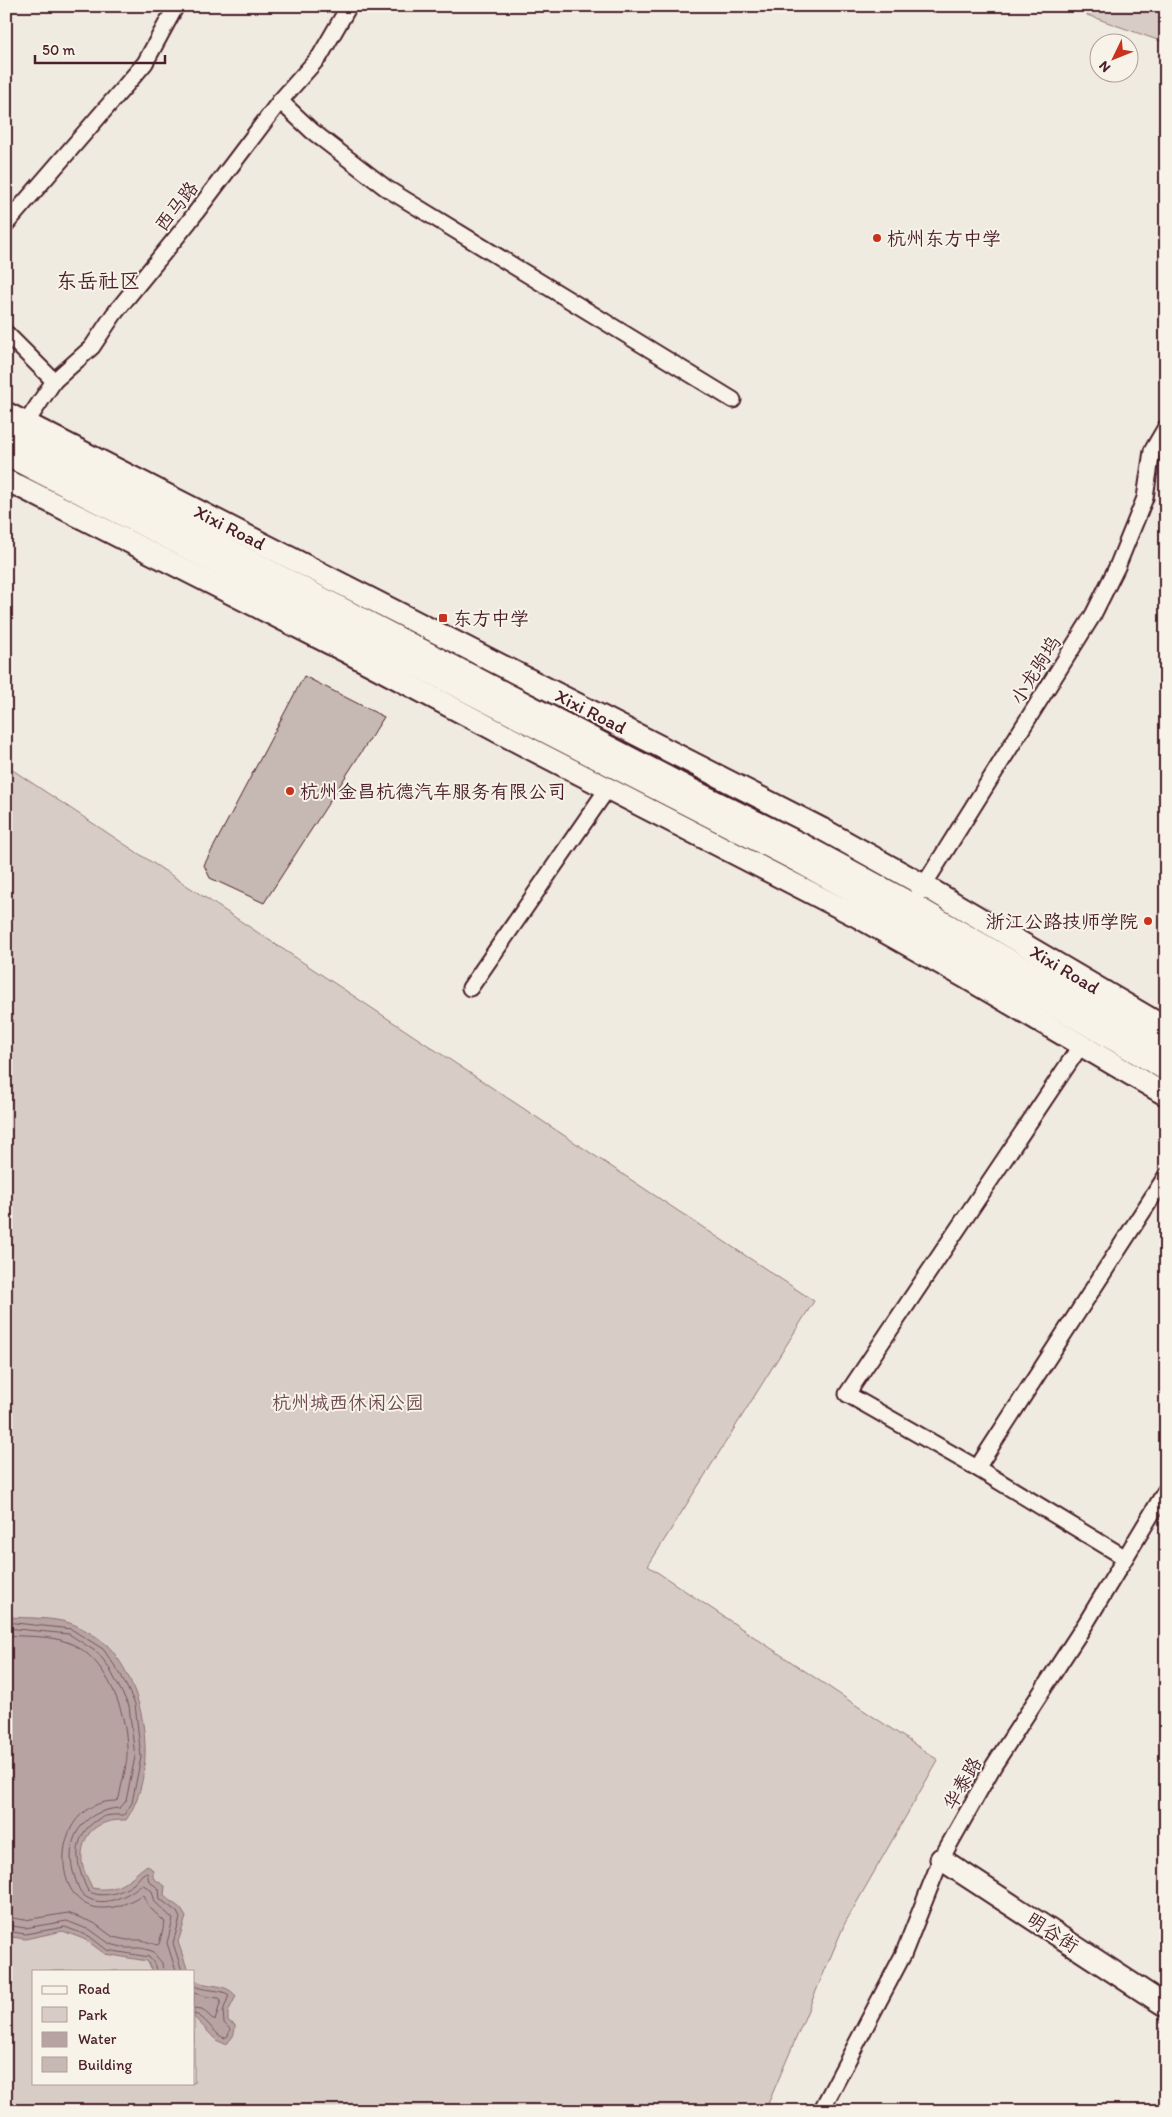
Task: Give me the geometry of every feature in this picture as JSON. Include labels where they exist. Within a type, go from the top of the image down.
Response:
[{"type":"street","points":[[6,224],[145,63],[176,6]]},
{"type":"street","name":"西马路","points":[[26,423],[54,381],[92,347],[114,314],[188,223],[280,101],[320,56],[348,6]]},
{"type":"street","points":[[280,101],[312,131],[386,188],[733,400]]},
{"type":"street","points":[[6,333],[54,381]]},
{"type":"street","name":"Xixi Road","points":[[6,413],[822,829],[924,885],[1166,1028]]},
{"type":"street","name":"小龙驹坞","points":[[907,911],[1093,616],[1117,567],[1145,498],[1152,452],[1166,427]]},
{"type":"street","name":"Xixi Road","points":[[6,434],[805,846],[1166,1070]]},
{"type":"street","name":"Xixi Road","points":[[6,455],[793,859],[907,911],[1166,1050]]},
{"type":"street","points":[[6,481],[336,646],[862,919],[965,976],[1166,1095]]},
{"type":"street","points":[[470,988],[608,788]]},
{"type":"street","points":[[1081,1045],[847,1394],[976,1468],[1124,1558]]},
{"type":"street","points":[[976,1468],[1166,1176]]},
{"type":"street","name":"华泰路","points":[[821,2111],[902,1955],[941,1859],[994,1765],[1086,1622],[1166,1490]]},
{"type":"street","name":"明谷街","points":[[941,1859],[1166,2006]]},
{"type":"green space","points":[[1090,6],[1166,6],[1166,43],[1140,34],[1140,32],[1135,32],[1087,15]]},
{"type":"green space","name":"杭州城西休闲公园","points":[[11,769],[814,1301],[648,1566],[938,1760],[845,1923],[765,2111],[6,2111],[6,778]]},
{"type":"water","points":[[6,1617],[41,1618],[68,1622],[96,1636],[107,1645],[121,1663],[131,1683],[139,1706],[144,1730],[145,1755],[143,1778],[136,1800],[126,1820],[107,1822],[93,1829],[88,1835],[82,1852],[85,1872],[92,1888],[110,1889],[122,1884],[147,1865],[153,1870],[153,1878],[165,1886],[164,1895],[181,1909],[186,1917],[178,1942],[188,1970],[152,1970],[147,1961],[105,1954],[86,1940],[63,1931],[25,1939],[6,1936]]},
{"type":"water","points":[[195,1980],[222,1987],[236,1996],[228,2012],[228,2021],[235,2025],[233,2036],[225,2044],[216,2040],[195,2018]]},
{"type":"building","name":"杭州金昌杭德汽车服务有限公司","points":[[304,676],[384,717],[264,903],[210,878],[204,865]]},
{"type":"place","name":"杭州东方中学","points":[[877,238]]},
{"type":"place","name":"东方中学","points":[[443,618]]},
{"type":"place","name":"杭州金昌杭德汽车服务有限公司","points":[[290,791]]},
{"type":"place","name":"浙江公路技师学院","points":[[1148,921]]},
{"type":"district","name":"东岳社区","points":[[98,281]]}]
